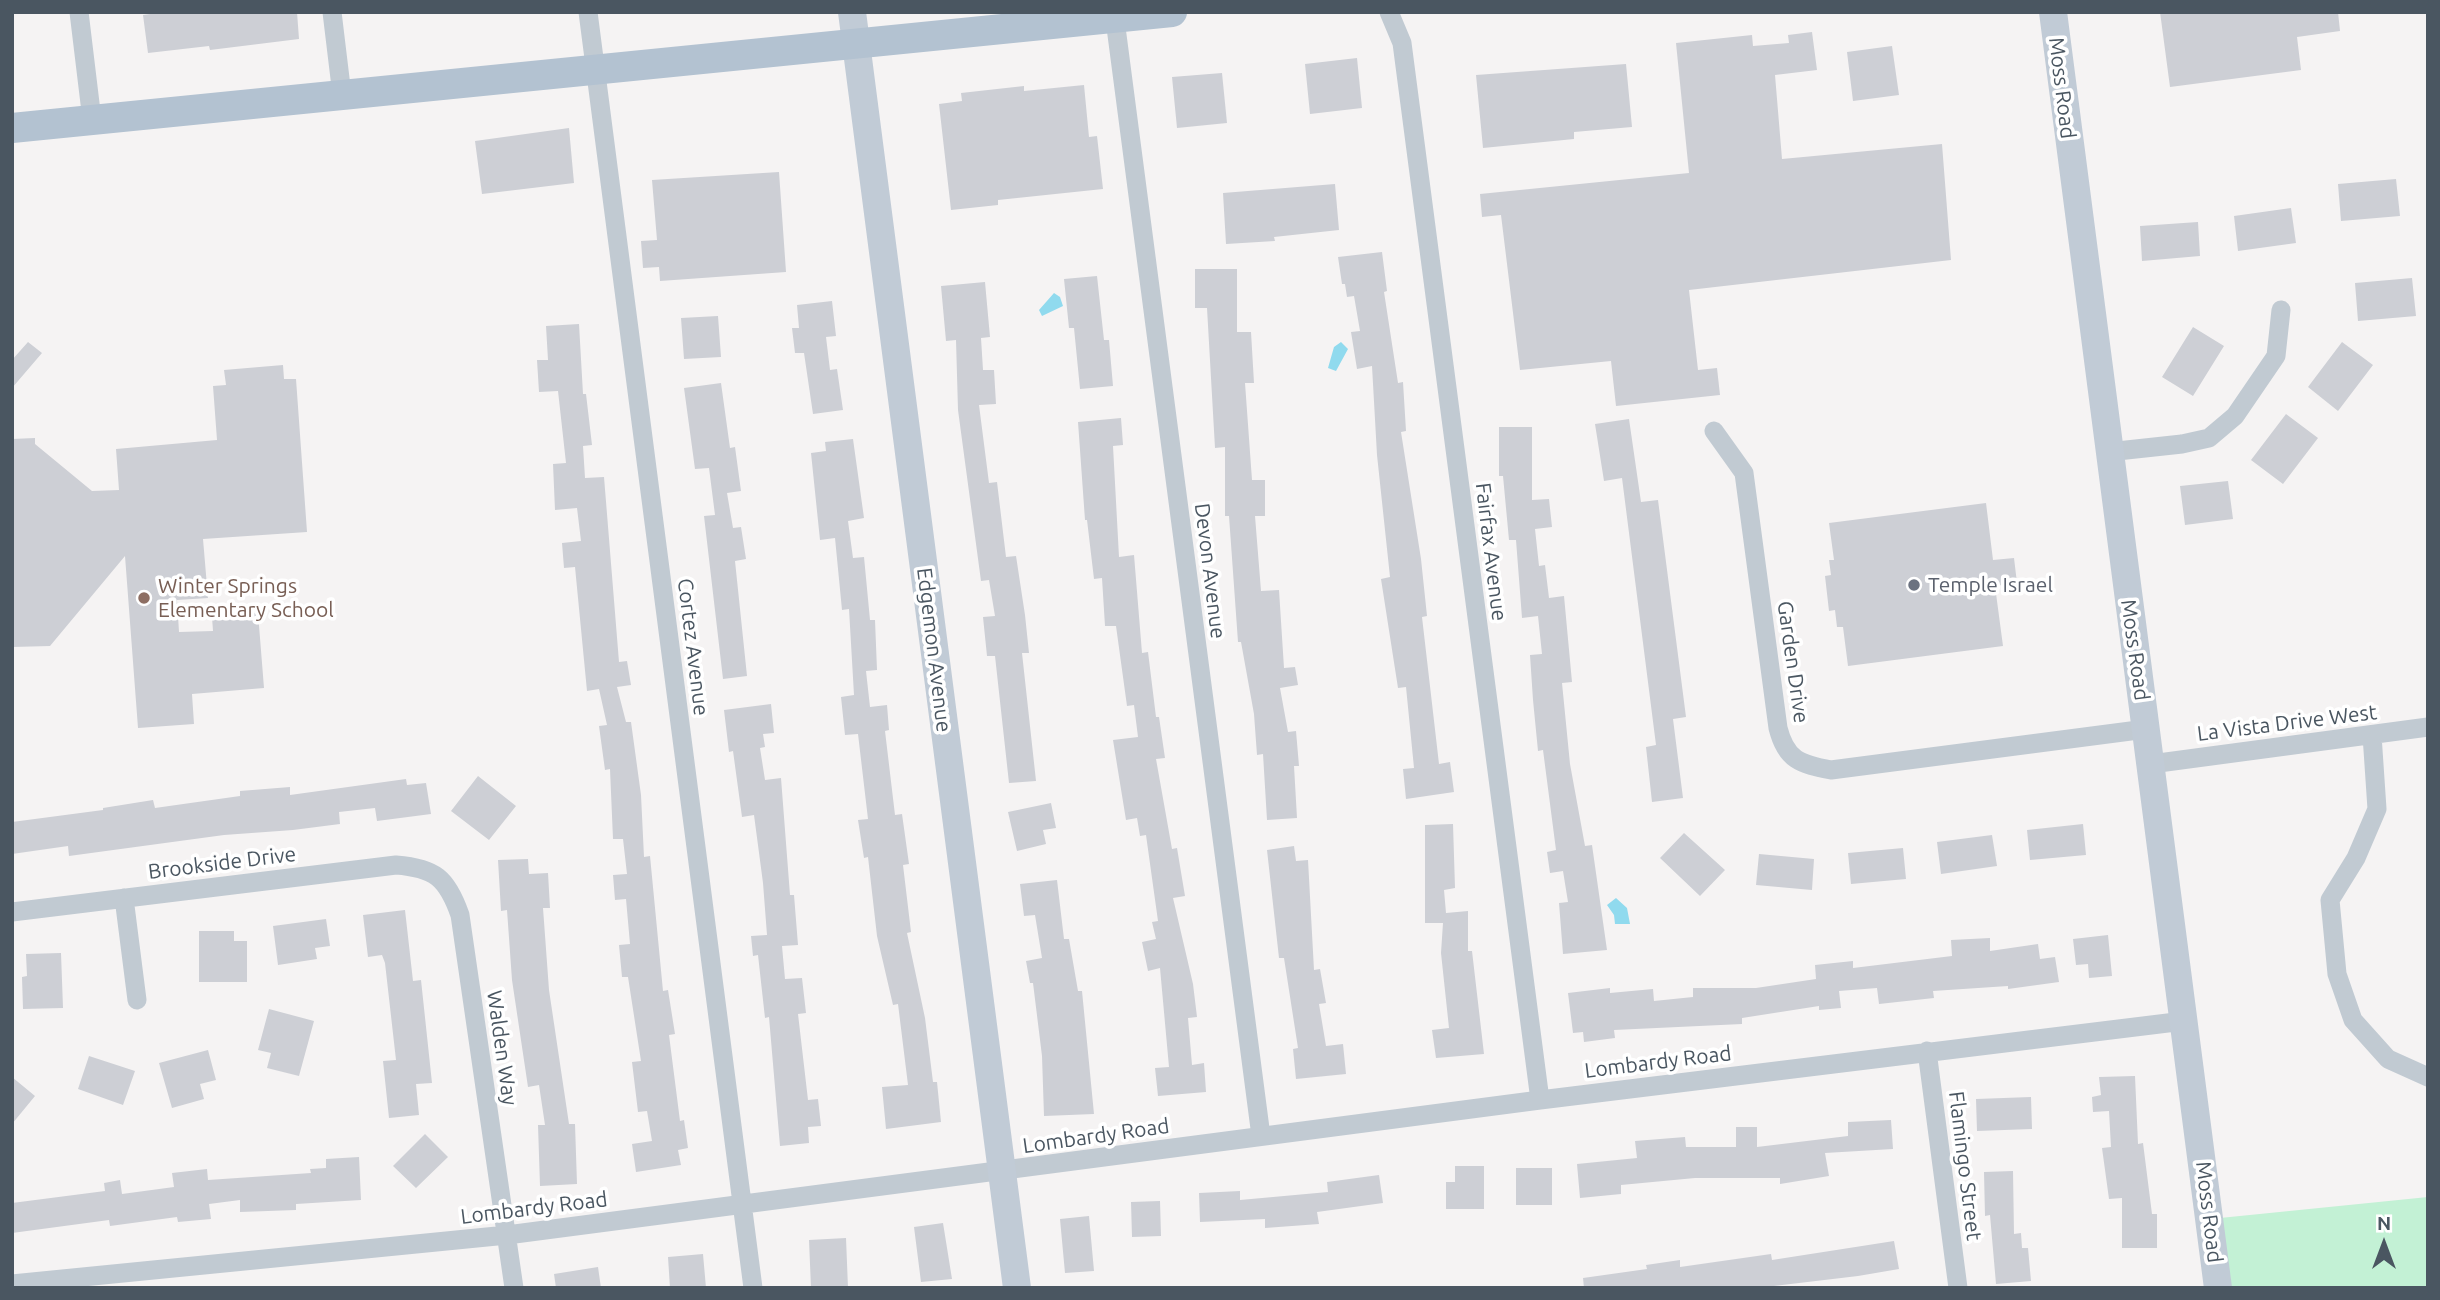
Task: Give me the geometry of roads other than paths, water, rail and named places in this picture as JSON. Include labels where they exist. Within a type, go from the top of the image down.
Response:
[{"type":"main road","points":[[12,128],[1114,15],[1172,12]]},
{"type":"street","points":[[79,12],[92,120]]},
{"type":"street","points":[[332,12],[342,94]]},
{"type":"street","name":"Cortez Avenue","points":[[588,12],[753,1288]]},
{"type":"street","name":"Edgemon Avenue","points":[[852,12],[1017,1288]]},
{"type":"street","name":"Fairfax Avenue","points":[[1389,12],[1402,43],[1540,1100]]},
{"type":"street","name":"Moss Road","points":[[2053,12],[2218,1288]]},
{"type":"street","name":"Devon Avenue","points":[[1114,15],[1261,1136]]},
{"type":"street","points":[[2108,452],[2182,444],[2208,438],[2235,416],[2276,356],[2281,310]]},
{"type":"street","name":"Garden Drive","points":[[1714,431],[1744,473],[1778,728],[1783,749],[1805,765],[1831,770],[2146,729]]},
{"type":"street","name":"La Vista Drive West","points":[[2151,764],[2428,727]]},
{"type":"street","points":[[2372,735],[2377,809],[2356,858],[2330,900],[2337,974],[2353,1020],[2388,1059],[2428,1077]]},
{"type":"street","name":"Brookside Drive","points":[[12,912],[396,865],[419,867],[436,874]]},
{"type":"street","name":"Walden Way","points":[[436,874],[451,890],[460,915],[514,1288]]},
{"type":"street","points":[[124,898],[137,1000]]},
{"type":"street","name":"Lombardy Road","points":[[12,1284],[507,1235],[1540,1100],[2184,1021]]},
{"type":"street","name":"Flamingo Street","points":[[1927,1051],[1958,1288]]},
{"type":"water","points":[[1054,293],[1060,297],[1063,306],[1042,316],[1039,310]]},
{"type":"water","points":[[1341,342],[1348,349],[1336,371],[1328,368],[1334,347]]},
{"type":"water","points":[[1616,898],[1627,908],[1630,924],[1615,924],[1614,915],[1607,905]]},
{"type":"place","name":"Temple Israel","points":[[1914,585]]},
{"type":"place","name":"Winter Springs Elementary School","points":[[144,598]]}]
